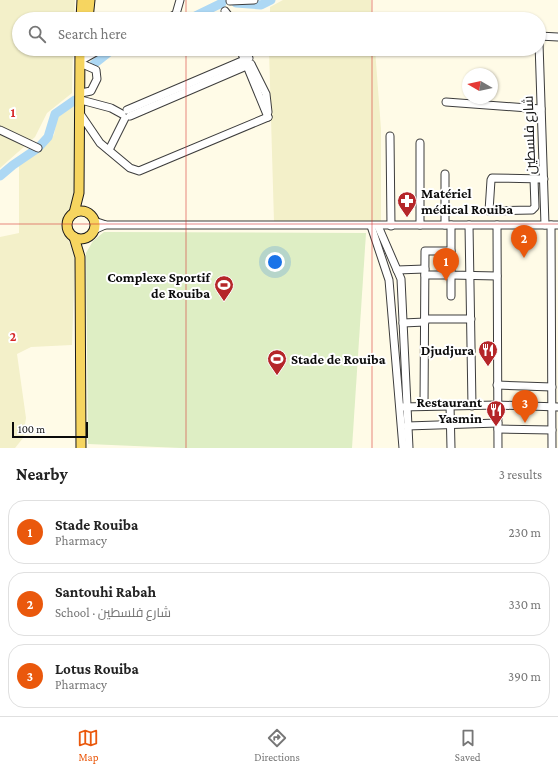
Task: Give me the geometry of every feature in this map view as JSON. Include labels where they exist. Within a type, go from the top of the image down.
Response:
[{"type":"main road","points":[[81,12],[82,0]]},
{"type":"main road","points":[[89,12],[90,0]]},
{"type":"main road","points":[[80,56],[80,193],[74,213],[69,218],[67,226],[69,232],[74,238],[80,257]]},
{"type":"main road","points":[[80,193],[86,212],[94,225],[83,246],[80,257],[81,448]]},
{"type":"main road","points":[[74,213],[86,212]]},
{"type":"main road","points":[[74,238],[81,240],[88,238]]},
{"type":"street","points":[[177,12],[180,0]]},
{"type":"street","points":[[230,1],[254,0]]},
{"type":"street","points":[[546,36],[558,37]]},
{"type":"street","points":[[80,62],[90,56]]},
{"type":"street","points":[[244,56],[248,62]]},
{"type":"street","points":[[81,115],[96,137],[109,150],[134,170],[139,171],[268,116],[247,56]]},
{"type":"street","name":"شارع فلسطين","points":[[539,56],[544,179],[552,225],[555,313],[552,387],[555,407],[552,430],[552,448]]},
{"type":"street","points":[[80,62],[96,70],[97,79],[91,91],[81,97]]},
{"type":"street","points":[[109,150],[126,115],[248,62]]},
{"type":"street","points":[[81,97],[126,115]]},
{"type":"street","points":[[446,102],[541,110]]},
{"type":"street","points":[[0,130],[38,148]]},
{"type":"street","points":[[390,136],[391,226]]},
{"type":"street","points":[[420,143],[420,225]]},
{"type":"street","points":[[445,174],[451,251],[451,296]]},
{"type":"street","points":[[534,179],[535,207],[532,210],[490,211],[492,178],[544,179]]},
{"type":"street","points":[[94,225],[552,225]]},
{"type":"street","points":[[469,225],[472,406]]},
{"type":"street","points":[[497,225],[498,448]]},
{"type":"street","points":[[375,226],[400,278],[403,322],[403,448]]},
{"type":"street","points":[[375,226],[389,280],[409,448]]},
{"type":"street","points":[[424,406],[425,251],[451,251]]},
{"type":"street","points":[[397,270],[451,275],[497,276]]},
{"type":"street","points":[[403,322],[471,319]]},
{"type":"street","points":[[497,385],[552,387]]},
{"type":"street","points":[[403,407],[450,405],[555,407]]},
{"type":"street","points":[[450,405],[451,448]]},
{"type":"street","points":[[407,426],[498,426],[552,430]]},
{"type":"shaded area","points":[[0,0],[75,0],[74,12],[12,12],[12,56],[73,56],[72,93],[47,113],[35,137],[0,168]]},
{"type":"shaded area","points":[[283,0],[371,0],[372,12],[270,12],[270,7]]},
{"type":"shaded area","points":[[269,56],[376,56],[381,129],[381,222],[274,222]]},
{"type":"shaded area","points":[[74,105],[74,194],[65,222],[65,230],[75,259],[72,345],[31,347],[17,354],[26,418],[23,438],[15,448],[0,448],[0,237],[19,233],[19,166],[54,135],[57,118]]},
{"type":"green space","name":"Complexe Sportif de Rouiba","points":[[104,232],[366,233],[352,448],[181,448],[88,444],[86,253],[93,241]]},
{"type":"waterway","points":[[236,3],[261,5],[271,0]]},
{"type":"waterway","points":[[203,12],[222,3]]},
{"type":"waterway","points":[[94,64],[104,56]]},
{"type":"waterway","points":[[0,176],[38,148],[48,137],[55,114],[75,100]]},
{"type":"place","name":"Matériel médical Rouiba","points":[[407,218]]},
{"type":"place","name":"Santouhi Rabah","points":[[524,258]]},
{"type":"place","name":"Stade Rouiba","points":[[446,281]]},
{"type":"place","name":"Complexe Sportif de Rouiba","points":[[224,302]]},
{"type":"place","name":"Djudjura","points":[[488,367]]},
{"type":"place","name":"Stade de Rouiba","points":[[277,376]]},
{"type":"place","name":"Lotus Rouiba","points":[[525,423]]},
{"type":"place","name":"Restaurant Yasmin","points":[[496,427]]}]
